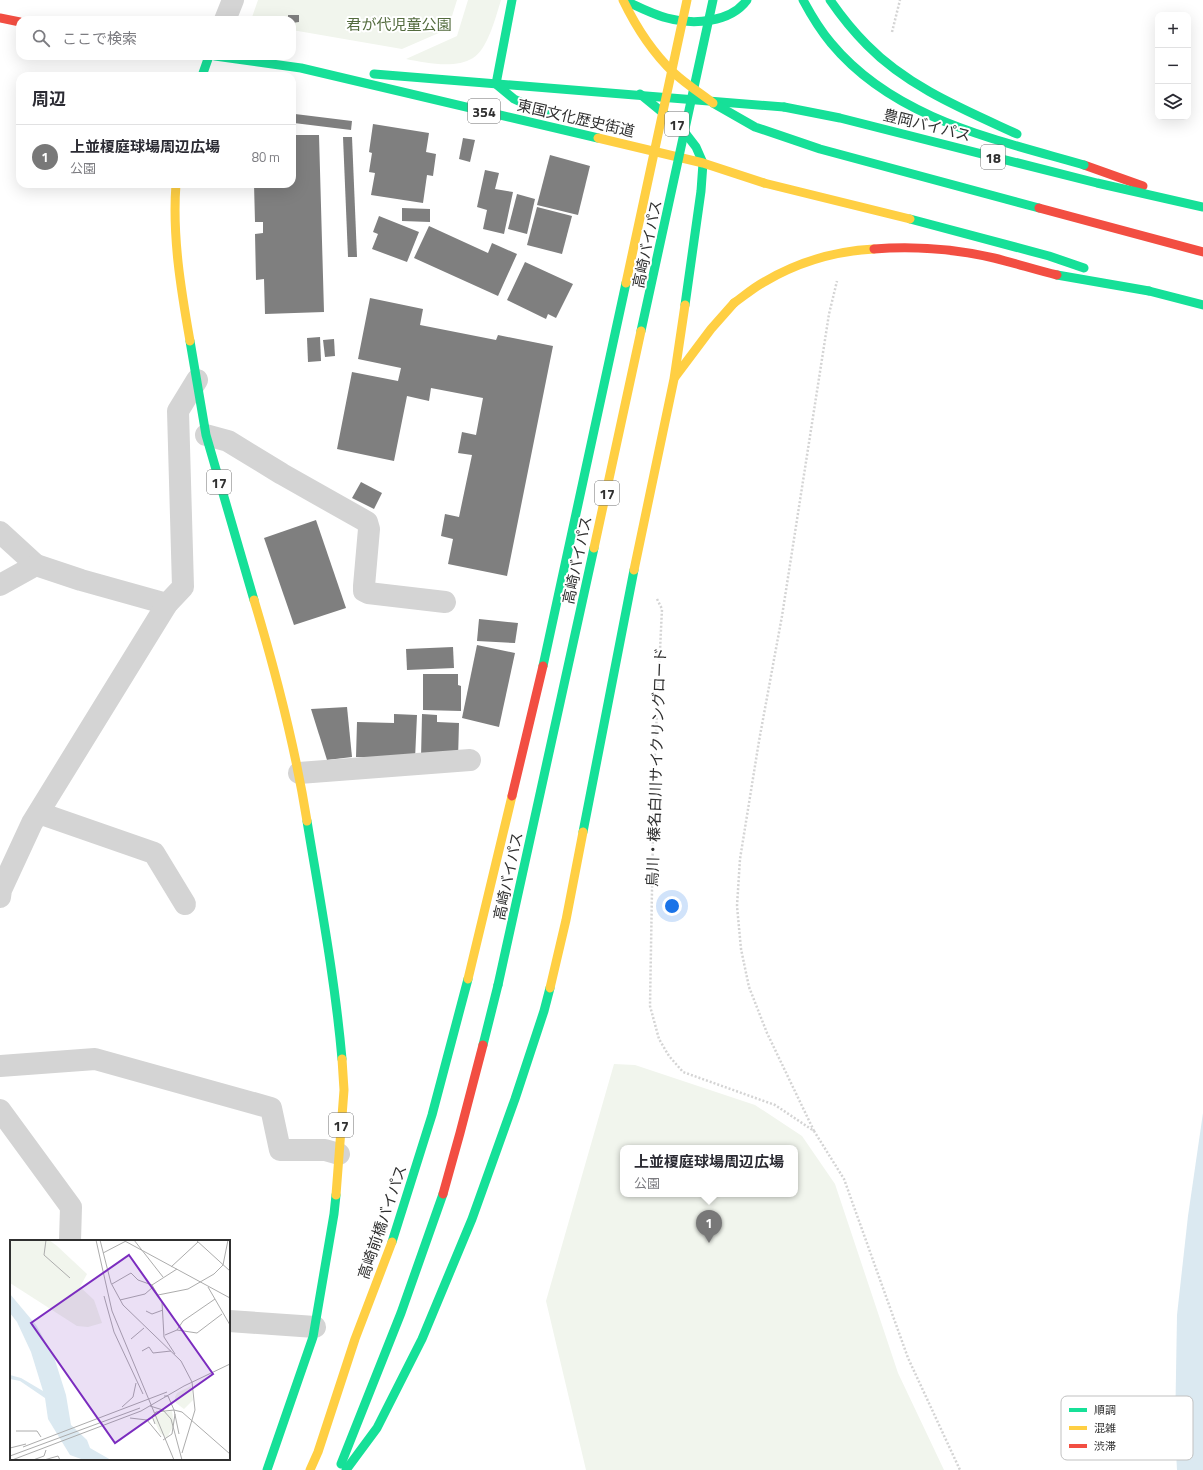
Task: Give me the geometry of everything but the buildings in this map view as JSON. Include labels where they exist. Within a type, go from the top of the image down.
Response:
[{"type":"highway","points":[[512,0],[496,84],[514,99],[527,105],[565,115]]},
{"type":"highway","points":[[624,0],[668,18],[687,20],[717,19],[738,10],[747,0]]},
{"type":"highway","points":[[624,0],[647,42],[660,59],[675,74],[715,104],[755,126],[820,149],[1203,252]]},
{"type":"highway","name":"高崎バイパス","points":[[468,979],[550,637],[687,0]]},
{"type":"highway","name":"高崎バイパス","points":[[338,1470],[397,1326],[434,1220],[467,1111],[498,985],[713,0]]},
{"type":"highway","points":[[803,0],[824,34],[847,61],[870,80],[895,97],[927,114],[961,129],[1084,165],[1203,207]]},
{"type":"highway","points":[[830,0],[841,18],[859,39],[879,58],[907,78],[947,101],[1084,165]]},
{"type":"highway","points":[[0,18],[16,21]]},
{"type":"highway","points":[[203,72],[208,60]]},
{"type":"highway","name":"東国文化歴史街道","points":[[244,60],[301,68],[640,94]]},
{"type":"highway","name":"東国文化歴史街道","points":[[301,68],[703,163]]},
{"type":"highway","name":"豊岡バイパス","points":[[640,94],[784,107],[840,118],[1097,184],[1203,207]]},
{"type":"highway","name":"17","points":[[346,1470],[377,1428],[422,1339],[475,1212],[515,1100],[544,1011],[566,920],[636,560],[674,379],[701,191],[703,163],[696,147],[673,120],[640,94]]},
{"type":"highway","points":[[631,137],[667,154]]},
{"type":"highway","points":[[703,163],[764,183],[927,223],[1050,256],[1150,291]]},
{"type":"highway","name":"17","points":[[176,188],[174,210],[182,293],[206,435],[274,668],[299,773],[332,970],[339,1027],[344,1090],[334,1214],[313,1337],[267,1470]]},
{"type":"highway","points":[[674,379],[711,329],[734,303],[746,293],[769,278],[807,262],[839,252],[857,249],[905,247],[957,252],[993,258],[1046,272],[1150,291],[1203,305]]},
{"type":"highway","name":"高崎前橋バイパス","points":[[310,1470],[318,1452],[355,1339],[388,1256],[432,1115],[468,979]]},
{"type":"highway","points":[[322,1409],[355,1339]]},
{"type":"street","points":[[227,16],[233,0]]},
{"type":"street","points":[[0,897],[1,890],[7,876],[32,823],[168,604],[183,587],[178,411],[197,380]]},
{"type":"street","points":[[206,435],[228,441],[366,522],[368,529],[364,591],[368,593],[445,602]]},
{"type":"street","points":[[0,532],[36,565],[81,580],[168,604]]},
{"type":"street","points":[[0,585],[36,565]]},
{"type":"street","points":[[299,773],[470,760]]},
{"type":"street","points":[[39,813],[154,853],[185,904]]},
{"type":"street","points":[[0,1066],[95,1059],[271,1108],[280,1150],[325,1150],[339,1154]]},
{"type":"street","points":[[0,1110],[72,1207],[70,1240]]},
{"type":"street","points":[[230,1321],[315,1327]]},
{"type":"path","points":[[891,37],[900,0]]},
{"type":"path","points":[[814,1131],[767,1033],[749,987],[741,949],[737,906],[740,860],[782,616],[829,314],[838,275]]},
{"type":"path","name":"烏川・榛名白川サイクリングロード","points":[[655,596],[662,609],[654,774],[650,1006],[659,1039],[669,1056],[683,1072],[775,1105],[814,1131],[844,1179],[908,1358],[960,1470]]},
{"type":"green space","name":"君が代児童公園","points":[[258,0],[457,0],[448,29],[402,49],[296,31],[296,16],[252,16]]},
{"type":"green space","points":[[468,0],[501,0],[491,32],[478,54],[466,61],[449,64],[406,59],[457,36]]},
{"type":"green space","points":[[614,1064],[635,1065],[755,1105],[802,1136],[835,1184],[898,1373],[944,1470],[586,1470],[546,1301]]},
{"type":"shaded area","points":[[1203,1113],[1203,1470],[1177,1470],[1176,1460],[1193,1460],[1193,1396],[1176,1396],[1177,1315],[1188,1216]]},
{"type":"traffic: fast","points":[[512,0],[496,84],[514,99],[527,105],[555,112]]},
{"type":"traffic: fast","points":[[624,0],[667,18],[688,21],[721,18],[740,8],[747,0]]},
{"type":"traffic: fast","points":[[641,331],[713,0]]},
{"type":"traffic: fast","points":[[803,0],[823,33],[831,43],[856,69],[884,90],[915,108],[947,123],[1015,146],[1084,165]]},
{"type":"traffic: fast","points":[[830,0],[862,40],[883,60],[900,73],[957,106],[1017,134]]},
{"type":"traffic: fast","points":[[203,72],[208,60]]},
{"type":"traffic: fast","points":[[244,60],[301,68],[598,138]]},
{"type":"traffic: fast","points":[[374,74],[784,107]]},
{"type":"traffic: fast","points":[[640,94],[673,121],[686,134],[696,147],[703,163],[701,191],[685,305]]},
{"type":"traffic: fast","points":[[713,103],[755,127],[820,149],[1039,208]]},
{"type":"traffic: fast","points":[[784,107],[840,118],[1097,183],[1203,207]]},
{"type":"traffic: fast","points":[[910,219],[1049,256],[1084,268]]},
{"type":"traffic: fast","points":[[1057,275],[1149,291]]},
{"type":"traffic: fast","points":[[543,666],[626,283]]},
{"type":"traffic: fast","points":[[1149,291],[1203,305]]},
{"type":"traffic: fast","points":[[190,341],[206,435],[254,600]]},
{"type":"traffic: fast","points":[[498,985],[594,548]]},
{"type":"traffic: fast","points":[[583,832],[634,570]]},
{"type":"traffic: fast","points":[[307,821],[331,969],[342,1059]]},
{"type":"traffic: fast","points":[[392,1242],[432,1115],[468,979]]},
{"type":"traffic: fast","points":[[483,1045],[498,985]]},
{"type":"traffic: fast","points":[[346,1470],[377,1428],[422,1339],[472,1219],[515,1099],[550,988]]},
{"type":"traffic: fast","points":[[341,1464],[401,1313],[443,1194]]},
{"type":"traffic: fast","points":[[267,1470],[313,1337],[336,1195]]},
{"type":"traffic: slow","points":[[623,0],[633,20],[659,57],[688,85],[713,103]]},
{"type":"traffic: slow","points":[[626,283],[687,0]]},
{"type":"traffic: slow","points":[[598,138],[703,163],[764,183]]},
{"type":"traffic: slow","points":[[764,183],[910,219]]},
{"type":"traffic: slow","points":[[176,188],[176,243],[190,341]]},
{"type":"traffic: slow","points":[[734,303],[764,282],[803,263],[845,252],[874,249]]},
{"type":"traffic: slow","points":[[675,377],[711,329],[734,303]]},
{"type":"traffic: slow","points":[[634,570],[674,379],[685,305]]},
{"type":"traffic: slow","points":[[594,548],[641,331]]},
{"type":"traffic: slow","points":[[254,600],[284,710],[297,765],[307,821]]},
{"type":"traffic: slow","points":[[468,979],[512,796]]},
{"type":"traffic: slow","points":[[550,988],[566,920],[583,832]]},
{"type":"traffic: slow","points":[[336,1195],[344,1090],[342,1059]]},
{"type":"traffic: slow","points":[[310,1470],[318,1452],[355,1339],[392,1242]]},
{"type":"traffic: jam","points":[[0,18],[16,21]]},
{"type":"traffic: jam","points":[[1084,165],[1143,186]]},
{"type":"traffic: jam","points":[[1039,208],[1203,252]]},
{"type":"traffic: jam","points":[[874,249],[919,248],[964,252],[994,258],[1057,275]]},
{"type":"traffic: jam","points":[[512,796],[543,666]]},
{"type":"traffic: jam","points":[[443,1194],[483,1045]]},
{"type":"place","name":"上並榎庭球場周辺広場","points":[[709,1243]]}]
